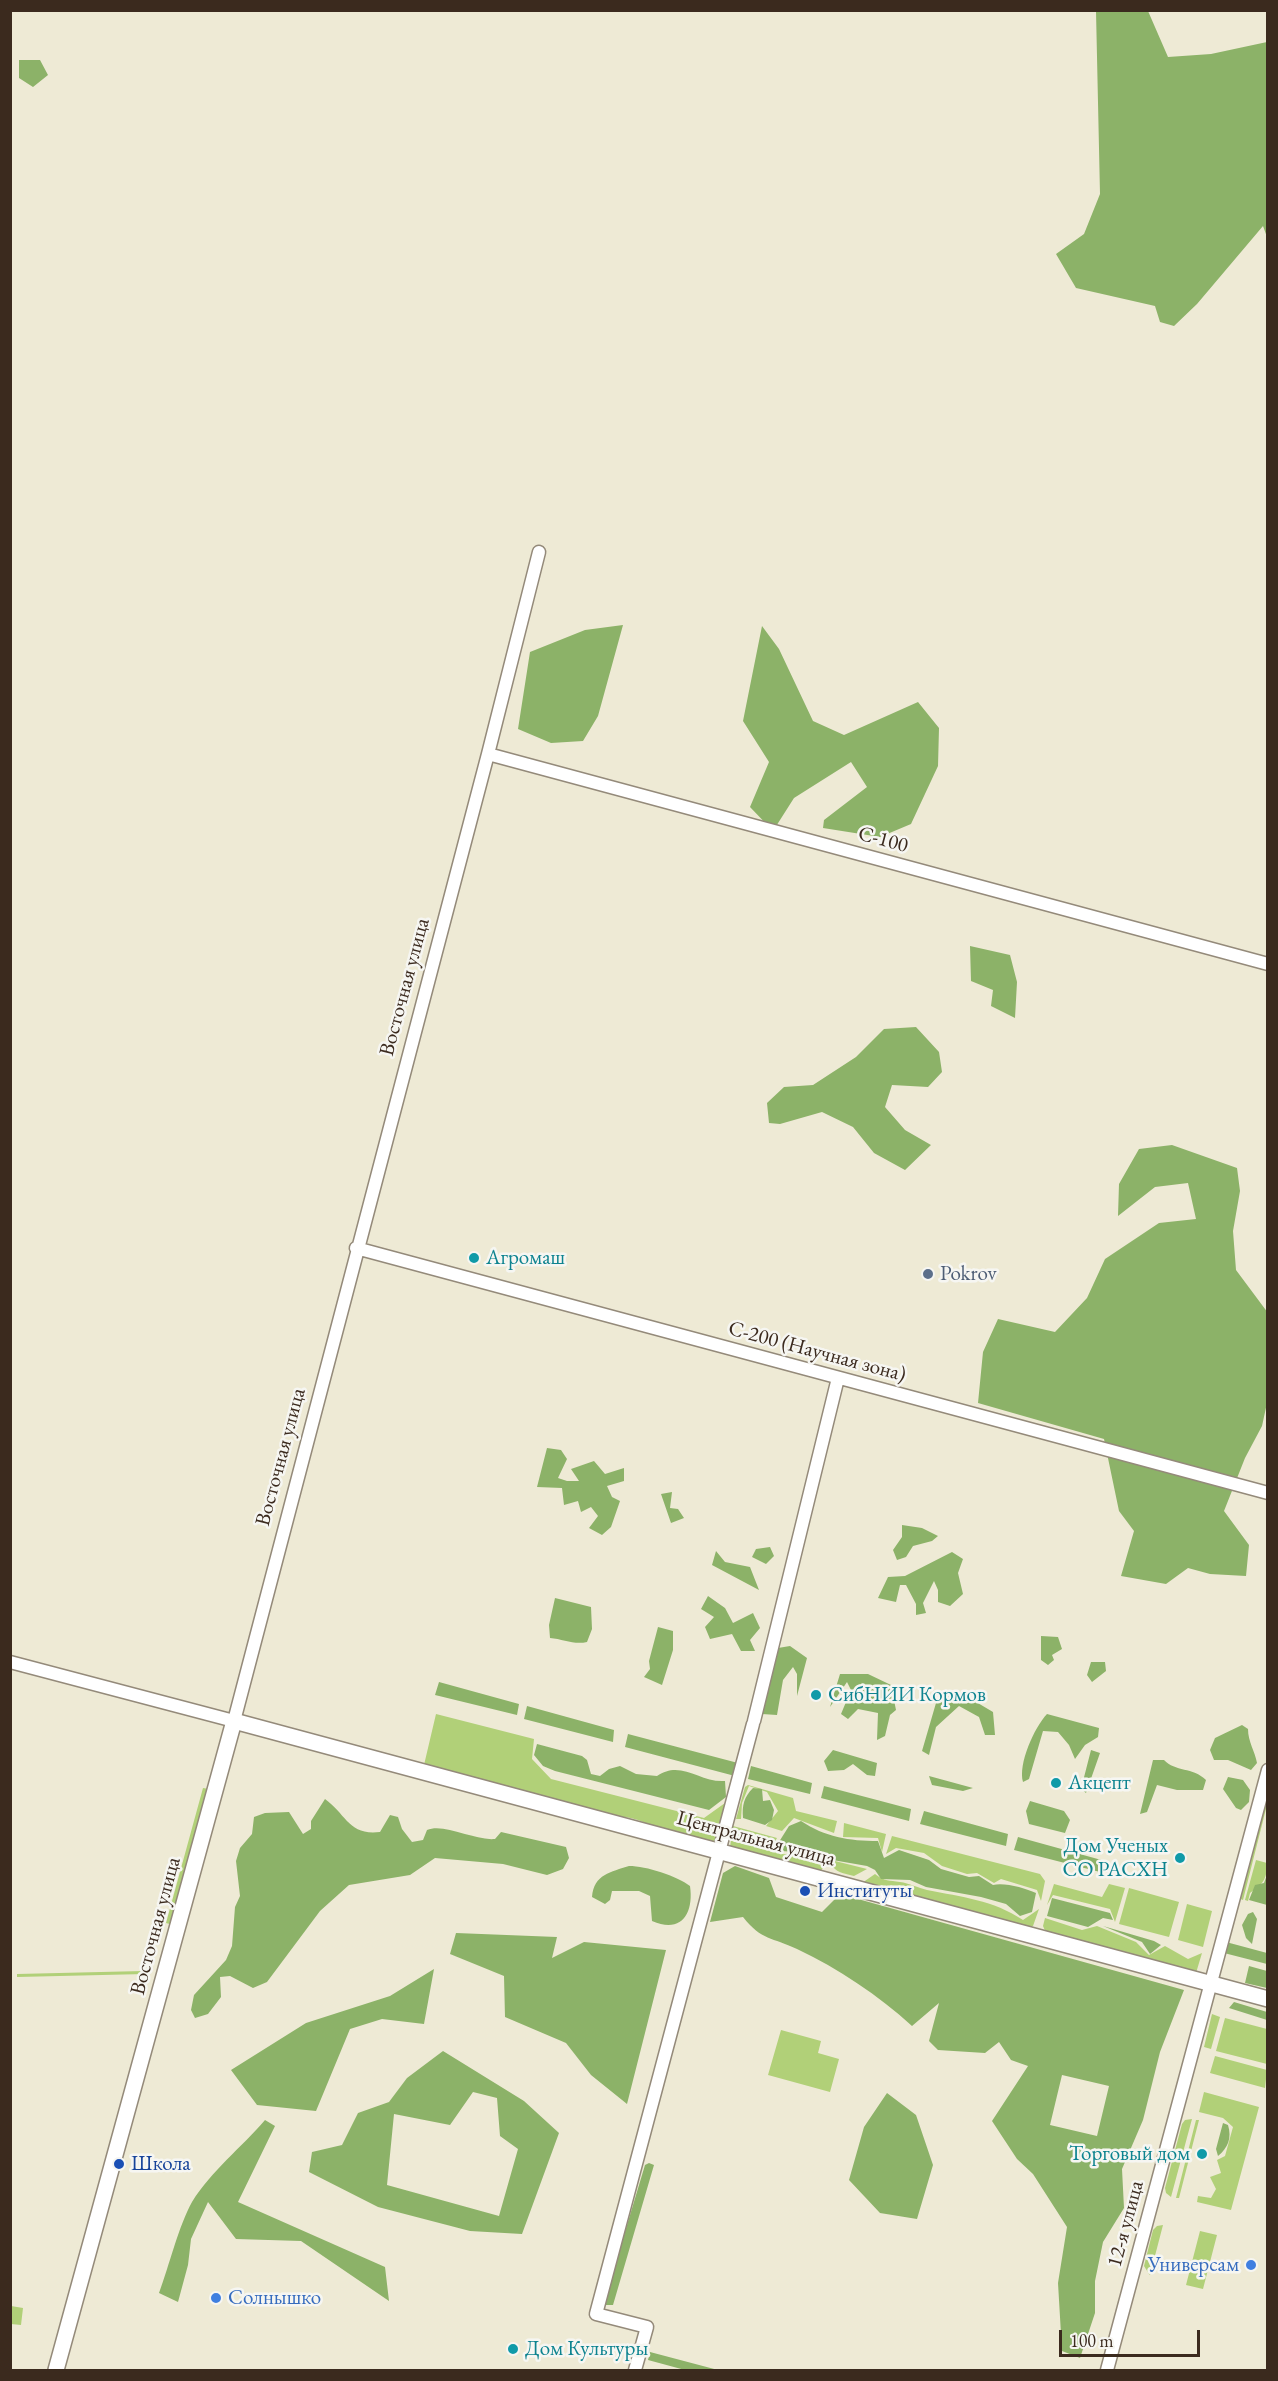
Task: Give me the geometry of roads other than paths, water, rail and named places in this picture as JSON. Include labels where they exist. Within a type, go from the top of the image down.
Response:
[{"type":"main road","name":"Центральная улица","points":[[234,1721],[1268,1999]]},
{"type":"main road","name":"Восточная улица","points":[[56,2370],[234,1721]]},
{"type":"street","name":"Восточная улица","points":[[234,1721],[356,1248],[489,754],[539,552]]},
{"type":"street","name":"С-100","points":[[489,754],[1268,964]]},
{"type":"street","name":"С-200 (Научная зона)","points":[[356,1248],[1268,1493]]},
{"type":"street","points":[[635,2370],[647,2327],[596,2313],[753,1722],[838,1378]]},
{"type":"street","points":[[10,1662],[234,1721]]},
{"type":"street","name":"12-я улица","points":[[1107,2370],[1268,1770]]},
{"type":"place","name":"Агромаш","points":[[474,1258]]},
{"type":"place","name":"Pokrov","points":[[928,1274]]},
{"type":"place","name":"СибНИИ Кормов","points":[[816,1695]]},
{"type":"place","name":"Акцепт","points":[[1056,1783]]},
{"type":"place","name":"Дом Ученых СО РАСХН","points":[[1180,1858]]},
{"type":"place","name":"Институты","points":[[805,1891]]},
{"type":"place","name":"Торговый дом","points":[[1202,2154]]},
{"type":"place","name":"Школа","points":[[119,2164]]},
{"type":"place","name":"Универсам","points":[[1251,2265]]},
{"type":"place","name":"Солнышко","points":[[216,2298]]},
{"type":"place","name":"Дом Культуры","points":[[513,2349]]}]
